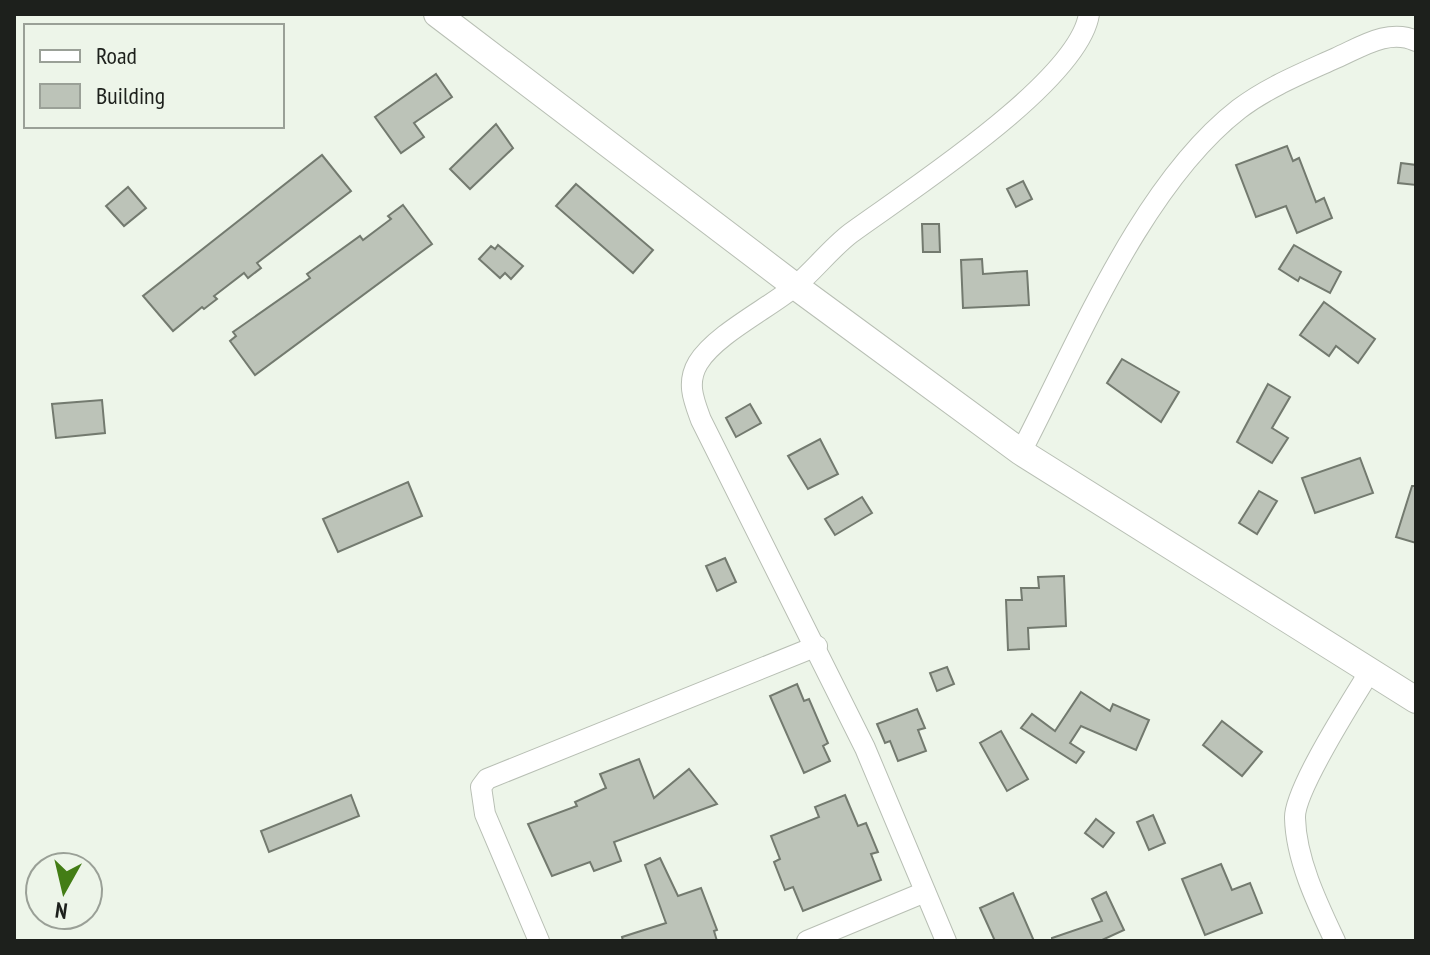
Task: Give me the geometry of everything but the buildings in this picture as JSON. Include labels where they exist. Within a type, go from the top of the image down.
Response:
[{"type":"street","points":[[437,14],[534,84],[795,286],[1021,452],[1416,700]]},
{"type":"street","points":[[946,941],[865,748],[817,646],[701,420],[691,380],[699,360],[795,286],[850,234],[943,170],[1045,82],[1075,50],[1089,14]]},
{"type":"street","points":[[1021,452],[1128,246],[1192,153],[1240,108],[1289,79],[1387,36],[1416,41]]},
{"type":"street","points":[[539,941],[485,814],[481,787],[487,779],[817,646]]},
{"type":"street","points":[[1335,941],[1304,865],[1294,816],[1317,759],[1370,671]]},
{"type":"street","points":[[807,941],[925,892]]}]
